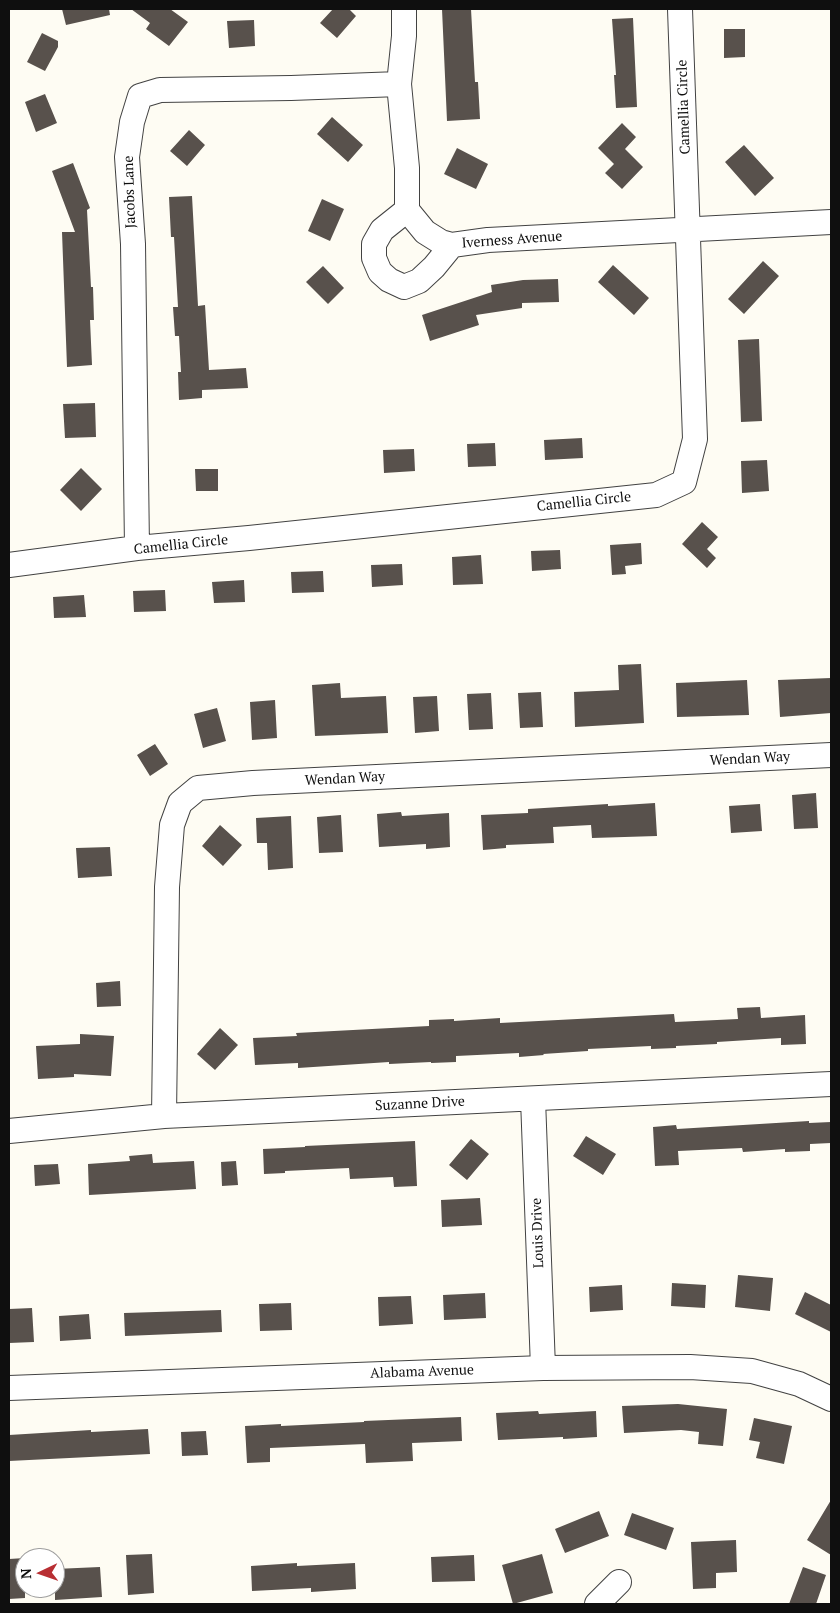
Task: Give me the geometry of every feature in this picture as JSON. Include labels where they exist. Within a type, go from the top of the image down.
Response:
[{"type":"street","points":[[404,9],[404,36],[399,84],[407,168],[407,210],[382,230],[374,244],[374,258],[380,272],[389,280],[404,286],[419,281],[434,267],[452,245]]},
{"type":"street","name":"Camellia Circle","points":[[9,565],[137,548],[656,494],[684,482],[695,439],[680,9]]},
{"type":"street","name":"Jacobs Lane","points":[[137,548],[132,244],[127,157],[132,122],[140,96],[160,90],[399,84]]},
{"type":"street","name":"Iverness Avenue","points":[[407,210],[426,232],[441,242],[452,245],[488,240],[831,222]]},
{"type":"street","name":"Wendan Way","points":[[164,1116],[167,888],[172,825],[180,803],[198,788],[253,783],[831,755]]},
{"type":"street","name":"Suzanne Drive","points":[[9,1131],[164,1116],[831,1084]]},
{"type":"street","name":"Louis Drive","points":[[533,1099],[543,1368]]},
{"type":"street","name":"Alabama Avenue","points":[[9,1388],[543,1368],[690,1367],[752,1371],[799,1384],[831,1399]]},
{"type":"street","points":[[597,1604],[619,1582]]},
{"type":"building","points":[[62,9],[109,9],[110,15],[66,25]]},
{"type":"building","points":[[131,9],[170,9],[188,22],[169,46],[146,29],[150,23]]},
{"type":"building","points":[[333,9],[349,9],[356,16],[337,38],[320,23]]},
{"type":"building","points":[[442,9],[471,9],[475,82],[478,82],[480,119],[447,121]]},
{"type":"building","points":[[633,18],[637,107],[616,108],[612,19]]},
{"type":"building","points":[[254,20],[255,46],[229,48],[227,21]]},
{"type":"building","points":[[724,29],[745,29],[745,57],[724,58]]},
{"type":"building","points":[[42,33],[58,41],[58,47],[45,71],[27,62]]},
{"type":"building","points":[[45,94],[57,123],[36,132],[25,102]]},
{"type":"building","points":[[332,117],[363,145],[348,162],[317,134]]},
{"type":"building","points":[[622,123],[636,137],[625,149],[643,167],[622,189],[605,173],[614,164],[598,148]]},
{"type":"building","points":[[189,130],[205,145],[187,166],[170,151]]},
{"type":"building","points":[[744,145],[774,178],[755,196],[725,162]]},
{"type":"building","points":[[457,148],[488,164],[476,189],[444,174]]},
{"type":"building","points":[[73,163],[90,208],[87,210],[94,320],[90,320],[92,365],[67,367],[62,232],[75,232],[52,171]]},
{"type":"building","points":[[192,196],[198,306],[205,305],[209,370],[246,368],[248,388],[202,390],[202,398],[179,400],[178,372],[181,372],[179,336],[175,336],[173,307],[178,307],[174,237],[171,237],[169,197]]},
{"type":"building","points":[[322,199],[344,209],[330,241],[308,231]]},
{"type":"building","points":[[763,261],[779,276],[744,314],[728,299]]},
{"type":"building","points":[[613,265],[649,298],[634,315],[598,282]]},
{"type":"building","points":[[323,266],[344,288],[328,304],[306,282]]},
{"type":"building","points":[[558,279],[559,302],[522,303],[522,308],[476,315],[479,325],[430,341],[422,315],[492,292],[491,285],[523,280]]},
{"type":"building","points":[[759,339],[762,421],[741,422],[738,340]]},
{"type":"building","points":[[95,403],[96,437],[65,438],[63,404]]},
{"type":"building","points":[[582,438],[583,458],[545,460],[544,440]]},
{"type":"building","points":[[495,443],[496,466],[468,467],[467,444]]},
{"type":"building","points":[[414,449],[415,471],[384,473],[383,450]]},
{"type":"building","points":[[767,460],[769,491],[742,493],[741,461]]},
{"type":"building","points":[[81,468],[102,489],[81,511],[60,490]]},
{"type":"building","points":[[195,469],[218,469],[218,491],[196,491]]},
{"type":"building","points":[[702,522],[718,537],[707,549],[716,558],[707,568],[682,544]]},
{"type":"building","points":[[641,543],[642,564],[625,566],[626,574],[612,575],[610,545]]},
{"type":"building","points":[[560,550],[561,569],[532,571],[531,551]]},
{"type":"building","points":[[481,555],[483,584],[453,585],[452,557]]},
{"type":"building","points":[[402,564],[403,585],[372,587],[371,565]]},
{"type":"building","points":[[323,571],[324,592],[292,593],[291,572]]},
{"type":"building","points":[[244,580],[245,602],[214,603],[212,582]]},
{"type":"building","points":[[165,590],[166,611],[134,612],[133,591]]},
{"type":"building","points":[[84,595],[86,617],[54,618],[53,597]]},
{"type":"building","points":[[641,664],[644,723],[575,727],[574,692],[619,690],[618,665]]},
{"type":"building","points":[[831,678],[831,713],[780,717],[778,680]]},
{"type":"building","points":[[747,680],[749,715],[677,717],[676,683]]},
{"type":"building","points":[[340,683],[341,698],[386,696],[388,733],[315,736],[312,685]]},
{"type":"building","points":[[541,692],[543,727],[520,728],[518,693]]},
{"type":"building","points":[[491,693],[493,729],[469,730],[467,694]]},
{"type":"building","points":[[437,696],[439,731],[415,733],[413,697]]},
{"type":"building","points":[[275,700],[277,738],[252,740],[250,702]]},
{"type":"building","points":[[217,708],[226,741],[203,748],[194,714]]},
{"type":"building","points":[[155,744],[168,764],[150,776],[137,755]]},
{"type":"building","points":[[816,793],[818,828],[794,829],[792,795]]},
{"type":"building","points":[[655,803],[657,836],[592,838],[591,825],[553,827],[554,843],[506,845],[506,848],[483,850],[481,815],[528,813],[528,809]]},
{"type":"building","points":[[760,804],[762,831],[731,833],[729,806]]},
{"type":"building","points":[[401,812],[402,816],[449,813],[450,847],[426,849],[426,844],[379,847],[377,814]]},
{"type":"building","points":[[341,815],[343,852],[319,853],[317,817]]},
{"type":"building","points":[[291,816],[293,868],[268,870],[267,843],[257,843],[256,818]]},
{"type":"building","points":[[220,825],[242,845],[223,866],[202,846]]},
{"type":"building","points":[[110,847],[112,876],[78,878],[76,848]]},
{"type":"building","points":[[120,981],[121,1006],[97,1007],[96,983]]},
{"type":"building","points":[[760,1007],[761,1018],[805,1015],[806,1044],[781,1045],[781,1038],[717,1042],[717,1044],[676,1046],[676,1048],[651,1049],[651,1046],[588,1049],[588,1051],[519,1057],[519,1053],[456,1056],[456,1062],[389,1064],[389,1062],[298,1068],[298,1063],[255,1065],[253,1038],[297,1036],[296,1033],[429,1026],[429,1020],[454,1019],[454,1021],[500,1018],[500,1023],[674,1014],[675,1022],[738,1019],[737,1008]]},
{"type":"building","points":[[220,1028],[238,1045],[215,1070],[197,1054]]},
{"type":"building","points":[[80,1034],[114,1036],[111,1076],[74,1074],[74,1077],[38,1079],[36,1046],[80,1044]]},
{"type":"building","points":[[809,1121],[809,1123],[831,1122],[831,1143],[810,1144],[810,1151],[785,1152],[785,1149],[743,1152],[742,1148],[678,1151],[679,1165],[655,1166],[653,1127],[676,1125],[677,1129]]},
{"type":"building","points":[[586,1136],[616,1154],[603,1175],[573,1156]]},
{"type":"building","points":[[471,1139],[489,1154],[467,1180],[449,1165]]},
{"type":"building","points":[[415,1141],[417,1186],[394,1187],[393,1177],[350,1179],[349,1168],[285,1171],[285,1173],[264,1174],[263,1149]]},
{"type":"building","points":[[152,1154],[153,1163],[194,1161],[196,1189],[89,1195],[88,1164],[130,1161],[129,1156]]},
{"type":"building","points":[[236,1161],[238,1185],[222,1186],[221,1162]]},
{"type":"building","points":[[58,1164],[60,1184],[35,1186],[34,1165]]},
{"type":"building","points":[[480,1198],[482,1225],[442,1227],[441,1200]]},
{"type":"building","points":[[738,1275],[773,1278],[770,1311],[735,1307]]},
{"type":"building","points":[[672,1283],[706,1285],[705,1308],[671,1306]]},
{"type":"building","points":[[622,1285],[623,1310],[590,1312],[589,1287]]},
{"type":"building","points":[[805,1292],[831,1305],[831,1332],[795,1314]]},
{"type":"building","points":[[485,1293],[486,1318],[444,1320],[443,1295]]},
{"type":"building","points":[[411,1296],[413,1324],[379,1326],[378,1297]]},
{"type":"building","points":[[291,1303],[292,1330],[260,1331],[259,1304]]},
{"type":"building","points":[[32,1308],[34,1342],[9,1343],[9,1309]]},
{"type":"building","points":[[221,1310],[222,1332],[125,1336],[124,1313]]},
{"type":"building","points":[[89,1314],[91,1339],[60,1341],[59,1316]]},
{"type":"building","points":[[678,1404],[727,1409],[723,1446],[698,1444],[699,1432],[681,1430],[624,1433],[622,1406]]},
{"type":"building","points":[[538,1411],[539,1414],[596,1411],[597,1437],[498,1440],[496,1413]]},
{"type":"building","points":[[461,1417],[462,1441],[412,1443],[413,1461],[366,1463],[365,1444],[270,1448],[270,1462],[247,1463],[245,1426]]},
{"type":"building","points":[[754,1418],[792,1426],[784,1464],[756,1458],[760,1442],[749,1440]]},
{"type":"building","points":[[148,1429],[150,1454],[9,1461],[9,1435]]},
{"type":"building","points":[[206,1431],[208,1455],[182,1456],[181,1432]]},
{"type":"building","points":[[831,1500],[831,1555],[807,1540]]},
{"type":"building","points":[[599,1511],[609,1536],[565,1553],[555,1529]]},
{"type":"building","points":[[632,1513],[674,1528],[666,1550],[624,1535]]},
{"type":"building","points":[[736,1540],[737,1572],[716,1573],[716,1588],[693,1589],[691,1542]]},
{"type":"building","points":[[152,1554],[154,1593],[128,1595],[126,1555]]},
{"type":"building","points":[[542,1554],[553,1593],[513,1604],[502,1565]]},
{"type":"building","points":[[474,1555],[475,1581],[432,1582],[431,1557]]},
{"type":"building","points":[[9,1559],[15,1559],[15,1598],[25,1598],[9,1599]]},
{"type":"building","points":[[297,1563],[297,1566],[355,1563],[356,1589],[311,1592],[311,1588],[252,1591],[251,1566]]},
{"type":"building","points":[[100,1567],[102,1597],[55,1600],[55,1598],[65,1598],[65,1569]]},
{"type":"building","points":[[803,1567],[826,1575],[816,1604],[789,1604]]}]
